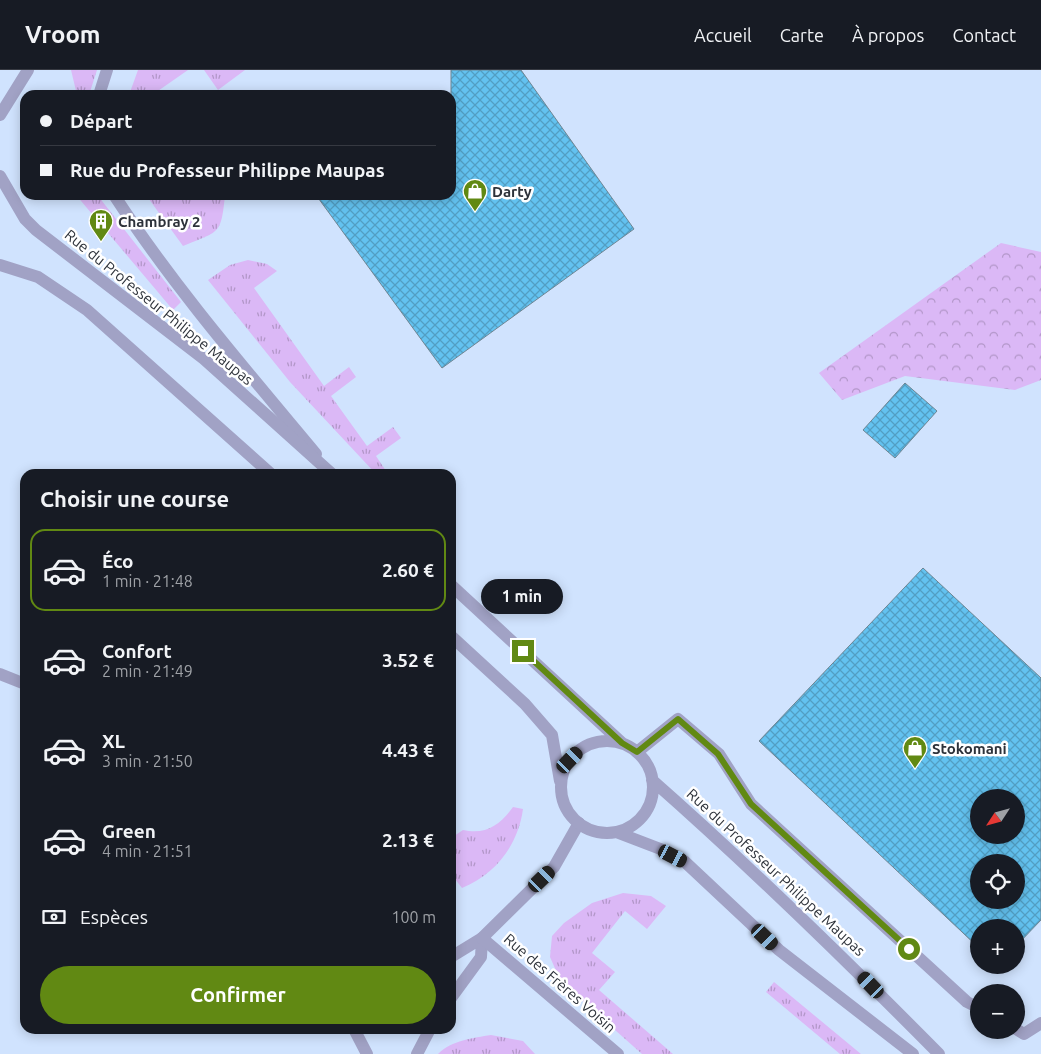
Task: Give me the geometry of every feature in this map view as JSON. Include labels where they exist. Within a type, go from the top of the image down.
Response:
[{"type":"street","points":[[0,116],[28,70]]},
{"type":"street","points":[[101,90],[107,70]]},
{"type":"street","name":"Rue du Professeur Philippe Maupas","points":[[0,176],[20,212],[36,230],[204,359],[326,469]]},
{"type":"street","name":"Rue du Professeur Philippe Maupas","points":[[118,200],[213,331],[328,469]]},
{"type":"street","points":[[0,265],[38,277],[88,310],[265,469]]},
{"type":"street","points":[[456,590],[622,743],[637,752],[650,770],[652,794],[644,813],[628,827],[616,832]]},
{"type":"street","points":[[456,641],[525,704],[552,735],[561,788],[569,813],[579,823],[590,829],[616,832],[663,850],[684,861],[779,950],[913,1054]]},
{"type":"street","points":[[0,674],[20,682]]},
{"type":"street","points":[[637,752],[678,719],[718,754],[751,804],[970,1004]]},
{"type":"street","points":[[561,788],[563,773],[570,760],[580,750],[593,743],[608,741],[622,743]]},
{"type":"street","name":"Rue du Professeur Philippe Maupas","points":[[652,780],[725,844],[830,944],[939,1054]]},
{"type":"street","name":"Rue des Frères Voisin","points":[[579,823],[554,867],[482,938],[618,1054]]},
{"type":"street","points":[[456,954],[482,938]]},
{"type":"street","points":[[456,991],[481,957],[482,938]]},
{"type":"street","points":[[1025,1033],[1041,1023]]},
{"type":"street","points":[[357,1034],[367,1054]]},
{"type":"street","points":[[417,1054],[427,1034]]},
{"type":"shaded area","points":[[0,70],[1041,70],[1041,1054],[0,1054]]},
{"type":"green space","points":[[71,70],[97,70],[91,90],[76,90]]},
{"type":"green space","points":[[138,70],[188,70],[159,90],[131,90]]},
{"type":"green space","points":[[204,70],[245,70],[218,90]]},
{"type":"green space","points":[[80,200],[102,200],[181,302],[173,310]]},
{"type":"green space","points":[[150,200],[224,200],[222,218],[216,230],[183,246]]},
{"type":"green space","points":[[1001,243],[1041,252],[1041,380],[1015,390],[905,376],[842,400],[819,373]]},
{"type":"green space","points":[[248,260],[267,264],[277,271],[254,288],[324,386],[349,367],[356,377],[331,396],[367,446],[393,427],[401,438],[376,456],[385,469],[371,469],[290,382],[208,280],[230,265]]},
{"type":"green space","points":[[513,807],[523,809],[516,835],[503,857],[485,875],[462,888],[456,880],[456,835],[463,830],[486,830],[503,819]]},
{"type":"green space","points":[[623,893],[651,896],[666,906],[647,929],[625,911],[592,953],[615,972],[599,990],[673,1054],[642,1054],[561,982],[550,957],[552,936],[564,923],[592,903]]},
{"type":"green space","points":[[774,982],[861,1054],[840,1054],[766,992]]},
{"type":"green space","points":[[491,1035],[523,1041],[535,1054],[438,1054],[456,1043]]},
{"type":"building","name":"Darty","points":[[451,70],[521,70],[634,229],[442,368],[320,200],[456,200],[456,90],[451,90]]},
{"type":"building","points":[[905,383],[937,411],[895,458],[863,430]]},
{"type":"building","name":"Stokomani","points":[[923,568],[1041,678],[1041,920],[1025,937],[1025,919],[970,919],[970,940],[759,741]]},
{"type":"place","name":"Darty","points":[[475,212]]},
{"type":"place","name":"Chambray 2","points":[[101,242]]},
{"type":"place","name":"Stokomani","points":[[915,769]]},
{"type":"route","points":[[523,651],[622,743],[637,752],[678,719],[718,754],[751,804],[909,949]]}]
